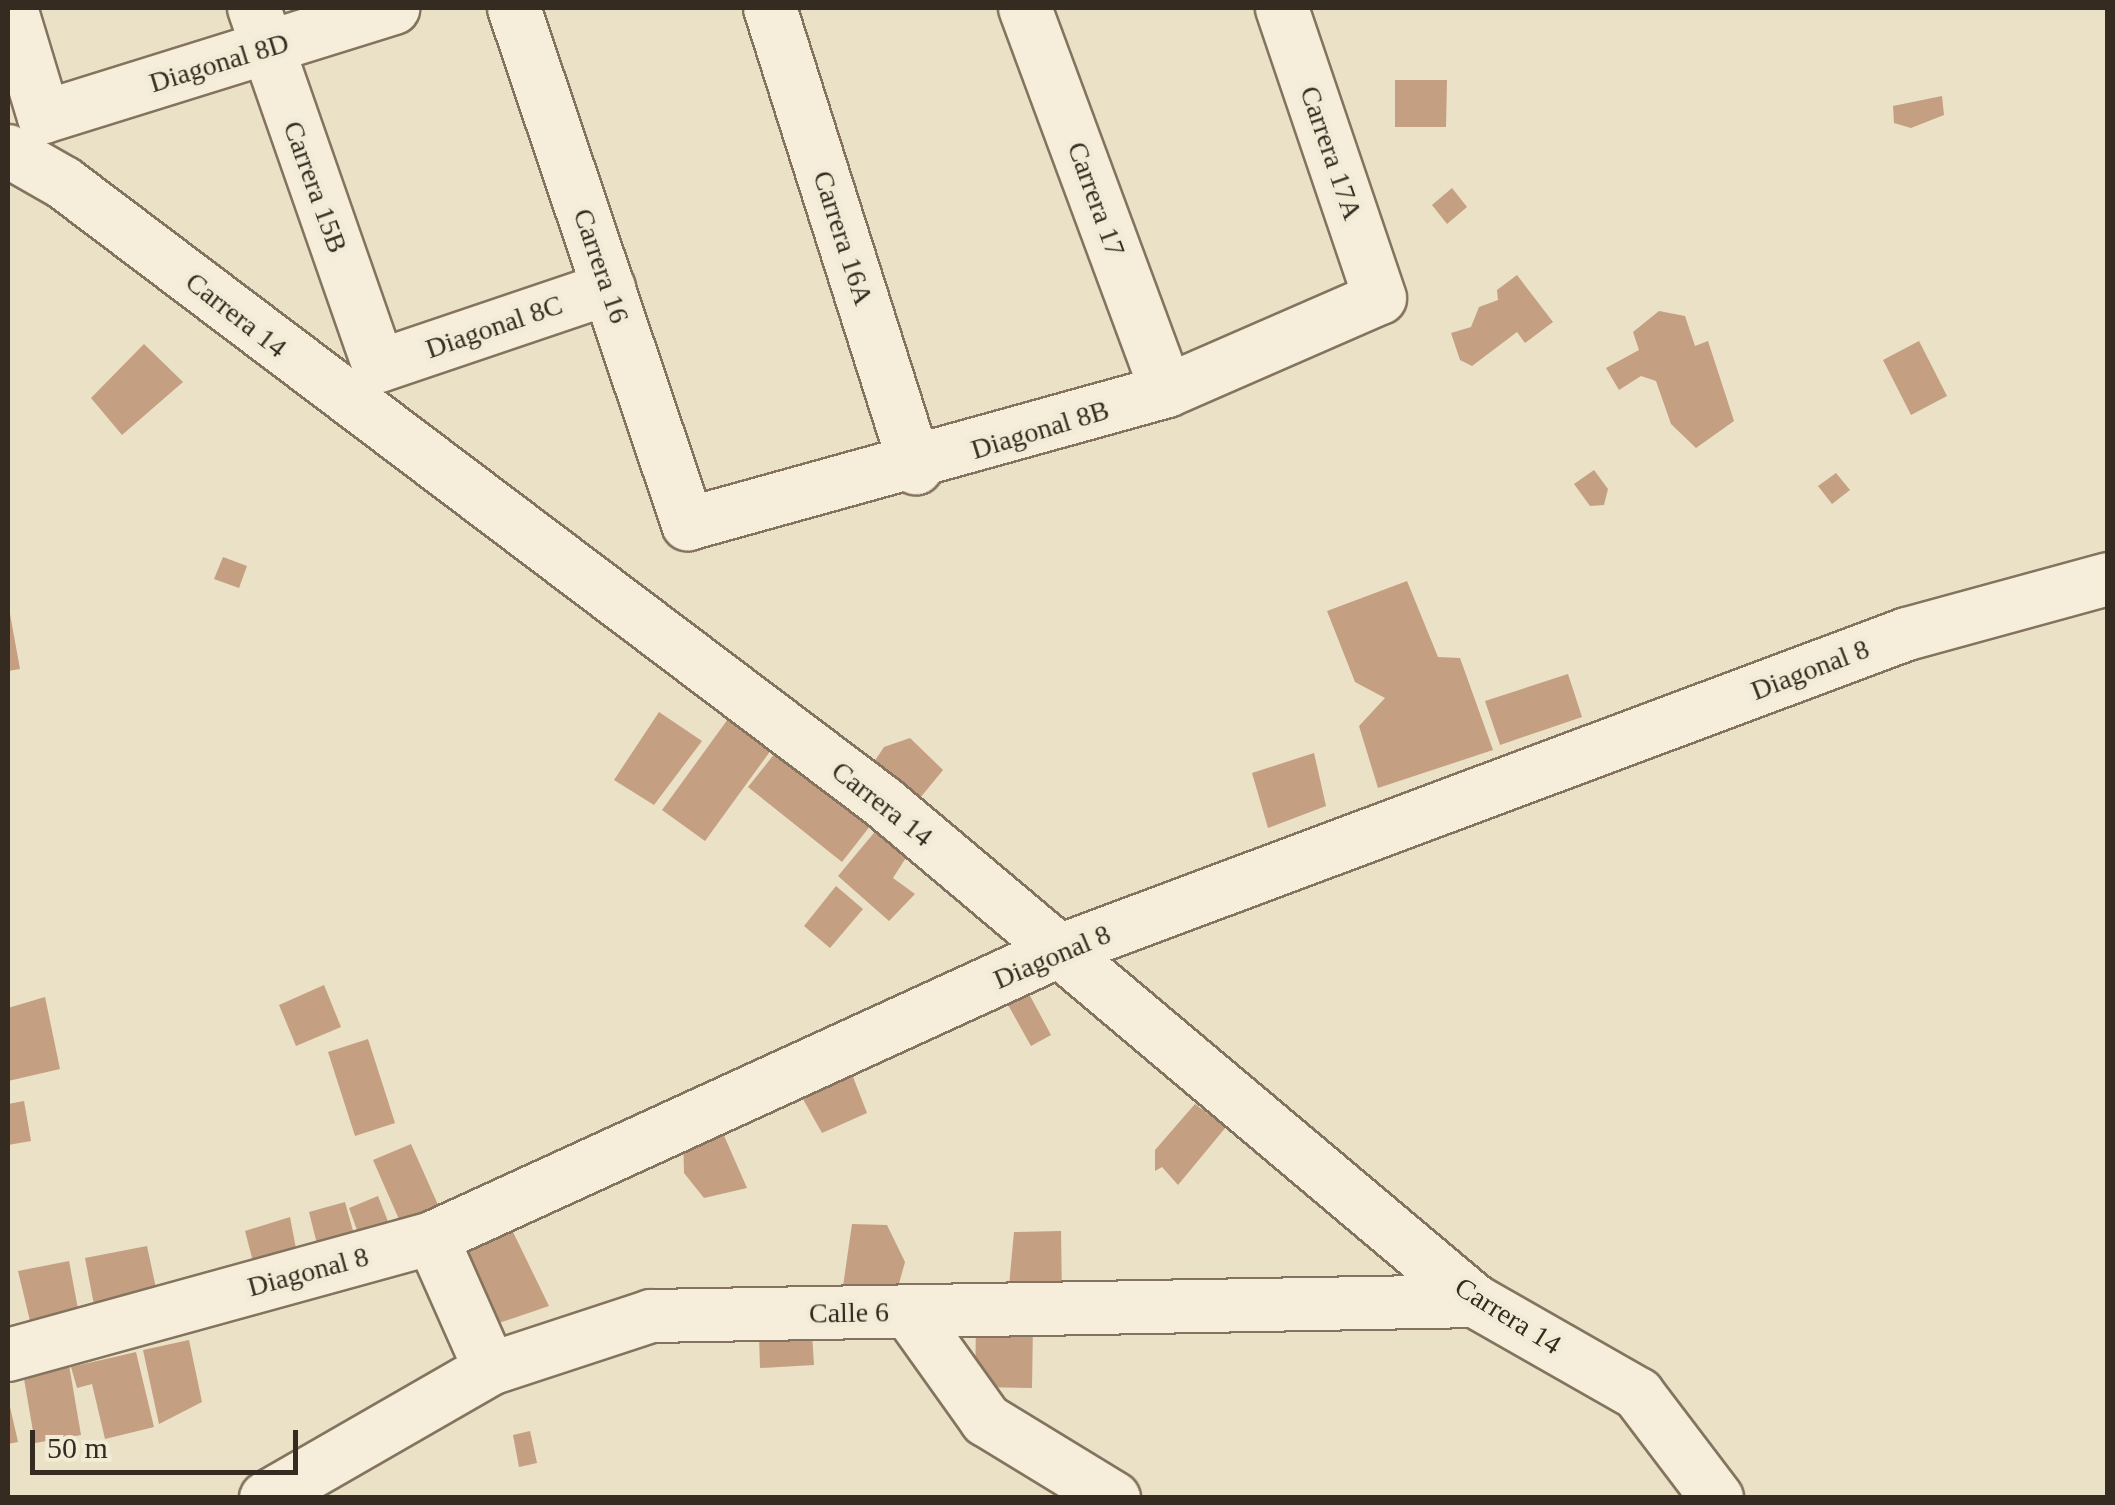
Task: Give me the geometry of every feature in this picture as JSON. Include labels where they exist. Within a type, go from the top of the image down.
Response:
[{"type":"street","points":[[11,8],[26,134]]},
{"type":"street","name":"Diagonal 8D","points":[[26,134],[260,28],[394,8]]},
{"type":"street","name":"Carrera 16","points":[[514,8],[688,524]]},
{"type":"street","name":"Carrera 16A","points":[[770,8],[916,468]]},
{"type":"street","name":"Carrera 17","points":[[1024,8],[1167,391]]},
{"type":"street","name":"Carrera 17A","points":[[1282,8],[1380,298]]},
{"type":"street","name":"Carrera 15B","points":[[260,28],[380,366]]},
{"type":"street","name":"Carrera 14","points":[[26,134],[64,183],[883,802],[1476,1302],[1638,1394],[1717,1498]]},
{"type":"street","name":"Diagonal 8C","points":[[380,366],[608,288]]},
{"type":"street","name":"Diagonal 8B","points":[[688,524],[916,468],[1167,391],[1380,298]]},
{"type":"street","name":"Diagonal 8","points":[[8,1354],[432,1238],[1059,951],[1907,634],[2108,578]]},
{"type":"street","points":[[432,1238],[490,1370]]},
{"type":"street","name":"Calle 6","points":[[266,1498],[490,1370],[651,1316],[1476,1302]]},
{"type":"street","points":[[909,1312],[986,1420],[1114,1498]]},
{"type":"building","points":[[1395,80],[1447,80],[1446,127],[1395,127]]},
{"type":"building","points":[[1942,96],[1944,115],[1911,128],[1894,123],[1893,106]]},
{"type":"building","points":[[1452,188],[1467,207],[1447,224],[1432,205]]},
{"type":"building","points":[[1517,275],[1553,322],[1525,343],[1517,332],[1472,366],[1460,360],[1451,333],[1471,327],[1479,307],[1498,300],[1497,290]]},
{"type":"building","points":[[1659,311],[1685,316],[1695,346],[1708,341],[1734,421],[1696,448],[1671,424],[1656,381],[1641,376],[1619,390],[1606,368],[1639,350],[1633,332]]},
{"type":"building","points":[[1919,341],[1947,396],[1911,415],[1883,360]]},
{"type":"building","points":[[144,344],[183,382],[122,435],[91,398]]},
{"type":"building","points":[[1594,470],[1608,489],[1604,505],[1590,506],[1574,484]]},
{"type":"building","points":[[1836,473],[1850,490],[1832,504],[1818,486]]},
{"type":"building","points":[[223,557],[247,566],[239,588],[214,579]]},
{"type":"building","points":[[1407,581],[1438,657],[1460,658],[1493,750],[1378,788],[1359,726],[1385,698],[1355,682],[1327,611]]},
{"type":"building","points":[[8,603],[20,669],[8,671]]},
{"type":"building","points":[[1568,674],[1582,717],[1500,745],[1485,701]]},
{"type":"building","points":[[736,708],[779,739],[705,841],[662,810]]},
{"type":"building","points":[[659,712],[702,741],[654,805],[614,780]]},
{"type":"building","points":[[910,738],[943,770],[911,809],[866,774],[884,747]]},
{"type":"building","points":[[780,747],[874,821],[842,862],[748,787]]},
{"type":"building","points":[[1314,753],[1326,806],[1268,828],[1252,773]]},
{"type":"building","points":[[878,828],[909,853],[893,878],[915,894],[889,921],[838,876]]},
{"type":"building","points":[[836,886],[863,909],[830,948],[804,926]]},
{"type":"building","points":[[324,985],[341,1027],[296,1046],[279,1005]]},
{"type":"building","points":[[1028,992],[1051,1035],[1031,1046],[1007,1003]]},
{"type":"building","points":[[45,997],[60,1069],[8,1081],[8,1008]]},
{"type":"building","points":[[368,1039],[395,1123],[355,1136],[328,1052]]},
{"type":"building","points":[[848,1064],[867,1113],[822,1133],[799,1092]]},
{"type":"building","points":[[24,1101],[31,1141],[8,1145],[8,1104]]},
{"type":"building","points":[[1195,1104],[1226,1127],[1178,1185],[1162,1167],[1155,1171],[1155,1150]]},
{"type":"building","points":[[718,1122],[747,1188],[704,1198],[684,1173],[683,1135]]},
{"type":"building","points":[[411,1144],[443,1216],[405,1233],[373,1160]]},
{"type":"building","points":[[378,1196],[391,1229],[361,1241],[349,1208]]},
{"type":"building","points":[[345,1202],[355,1238],[318,1248],[309,1212]]},
{"type":"building","points":[[290,1217],[297,1254],[255,1269],[245,1231]]},
{"type":"building","points":[[852,1224],[887,1225],[905,1262],[895,1298],[841,1300]]},
{"type":"building","points":[[512,1230],[549,1306],[490,1326],[458,1255]]},
{"type":"building","points":[[1061,1231],[1062,1300],[1008,1297],[1014,1232]]},
{"type":"building","points":[[147,1246],[157,1293],[94,1305],[85,1258]]},
{"type":"building","points":[[69,1261],[78,1309],[30,1321],[18,1271]]},
{"type":"building","points":[[976,1323],[1033,1323],[1032,1388],[975,1387]]},
{"type":"building","points":[[812,1333],[814,1365],[760,1368],[759,1336]]},
{"type":"building","points":[[189,1340],[202,1402],[159,1424],[143,1350]]},
{"type":"building","points":[[136,1352],[154,1427],[105,1439],[92,1384],[77,1388],[71,1367]]},
{"type":"building","points":[[69,1365],[81,1435],[35,1443],[23,1373]]},
{"type":"building","points":[[8,1398],[18,1442],[8,1444]]},
{"type":"building","points":[[530,1431],[537,1463],[519,1467],[513,1435]]}]
